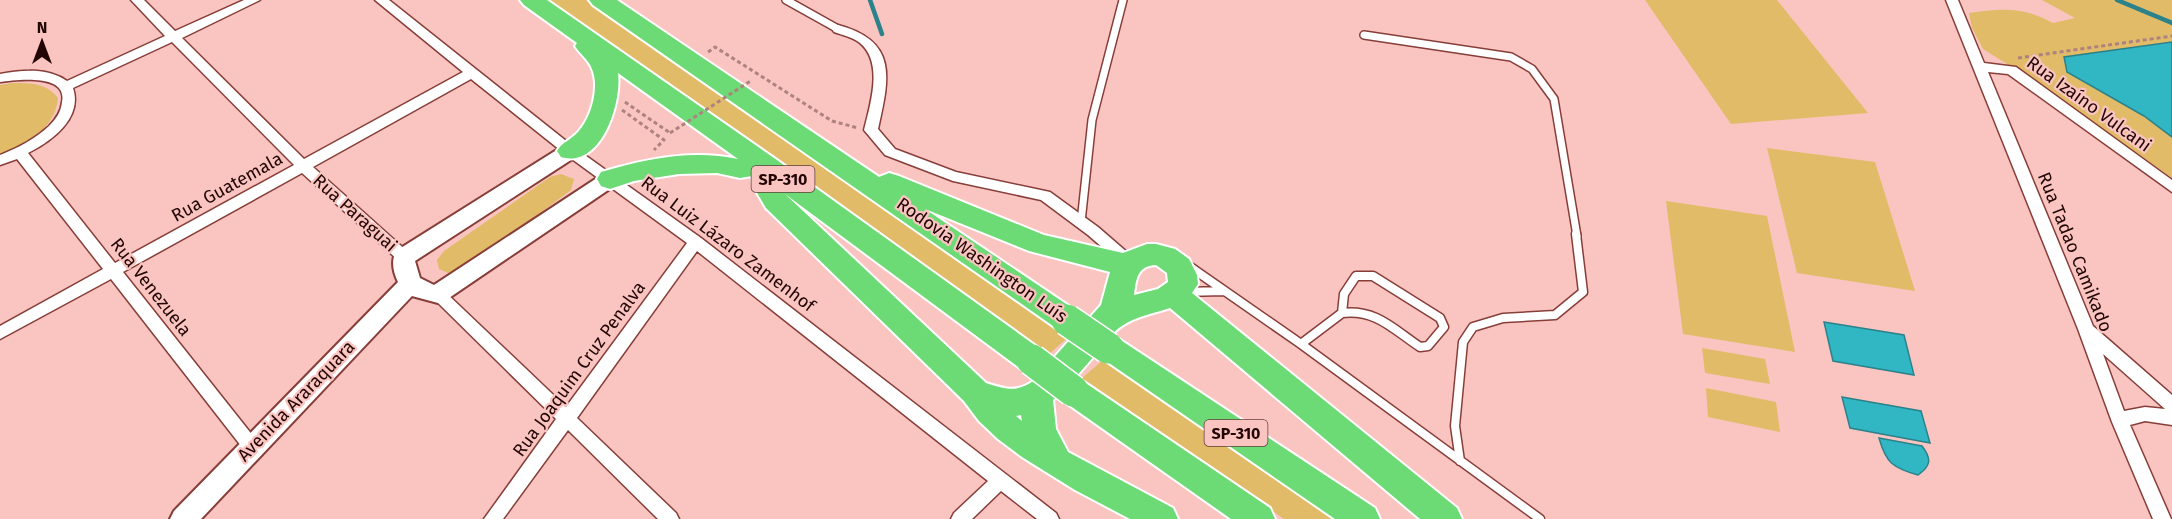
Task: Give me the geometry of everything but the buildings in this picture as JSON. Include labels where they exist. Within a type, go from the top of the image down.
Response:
[{"type":"highway","name":"SP-310","points":[[532,0],[765,165],[1073,391],[1258,519]]},
{"type":"highway","name":"Rodovia Washington Luís","points":[[601,0],[754,92],[1067,320],[1107,335],[1363,519]]},
{"type":"highway","points":[[559,20],[599,58],[606,73],[602,110],[596,127],[585,142],[570,151]]},
{"type":"highway","points":[[754,92],[885,181],[1039,244],[1129,264],[1147,255],[1167,257],[1175,261],[1184,276],[1184,284],[1176,294],[1132,307],[1107,335],[1038,395],[1018,402],[1004,402],[975,392]]},
{"type":"highway","points":[[610,179],[634,172],[679,165],[717,164],[740,169],[765,165],[766,186],[776,201],[975,392],[983,406],[1013,431],[1056,460],[1161,519]]},
{"type":"highway","points":[[1107,335],[1129,264]]},
{"type":"highway","points":[[1176,294],[1197,316],[1445,519]]},
{"type":"highway","points":[[1038,395],[1035,414],[1039,431],[1056,460]]},
{"type":"street","name":"Rua Paraguai","points":[[137,0],[304,166],[404,257],[404,270],[410,284]]},
{"type":"street","points":[[66,86],[254,0]]},
{"type":"street","name":"Rua Luiz Lázaro Zamenhof","points":[[381,0],[570,151],[696,242],[1050,519]]},
{"type":"street","name":"Rua Tadao Camikado","points":[[1952,0],[2086,329],[2120,422],[2162,519]]},
{"type":"street","points":[[838,29],[865,40],[880,62],[877,105],[871,129],[890,152],[953,176],[1045,196],[1081,222],[1129,264]]},
{"type":"street","name":"Rua Izaíno Vulcani","points":[[1979,67],[2012,70],[2172,187]]},
{"type":"street","name":"Rua Guatemala","points":[[0,333],[472,73]]},
{"type":"street","points":[[0,78],[36,74],[54,78],[66,86],[70,97],[67,112],[55,127],[20,153],[0,160]]},
{"type":"street","points":[[404,257],[570,151]]},
{"type":"street","name":"Rua Venezuela","points":[[20,153],[251,446]]},
{"type":"street","points":[[410,284],[422,293],[438,294],[610,179]]},
{"type":"street","name":"Rua Joaquim Cruz Penalva","points":[[493,519],[696,242]]},
{"type":"street","name":"Avenida Araraquara","points":[[183,519],[251,446],[410,284]]},
{"type":"street","points":[[438,294],[670,519]]},
{"type":"street","points":[[2086,329],[2172,405]]},
{"type":"street","points":[[2120,422],[2127,416],[2139,415],[2172,418]]},
{"type":"street","points":[[960,519],[1000,481]]},
{"type":"lane","points":[[786,0],[838,29]]},
{"type":"lane","points":[[1081,222],[1092,120],[1123,0]]},
{"type":"lane","points":[[1364,35],[1512,57],[1532,69],[1554,99],[1581,263],[1583,292],[1555,315],[1503,318],[1473,327],[1463,342],[1462,352],[1455,426],[1460,462]]},
{"type":"lane","points":[[1167,257],[1198,270],[1540,519]]},
{"type":"lane","points":[[1301,344],[1342,314],[1359,311],[1374,315],[1420,347],[1428,346],[1444,327],[1440,318],[1372,276],[1365,275],[1356,276],[1344,294],[1342,314]]},
{"type":"lane","points":[[1176,294],[1224,291]]},
{"type":"path","points":[[2012,70],[2010,65],[2018,58],[2172,36]]},
{"type":"path","points":[[717,57],[708,51],[715,47],[832,121],[848,128],[871,129]]},
{"type":"path","points":[[664,140],[617,106],[625,101],[670,132],[754,92],[743,74]]},
{"type":"shaded area","points":[[546,0],[586,0],[1074,332],[1049,354]]},
{"type":"shaded area","points":[[1645,0],[1777,0],[1868,113],[1731,124]]},
{"type":"shaded area","points":[[2042,0],[2172,0],[2172,178],[2053,93],[1983,49],[1972,28],[1969,13],[1992,10],[2022,11],[2053,23],[2075,18]]},
{"type":"shaded area","points":[[12,83],[38,85],[49,89],[58,98],[51,119],[38,134],[20,147],[0,156],[0,85]]},
{"type":"shaded area","points":[[1767,148],[1875,162],[1915,291],[1797,273]]},
{"type":"shaded area","points":[[561,174],[574,179],[571,190],[464,270],[448,273],[439,269],[437,260],[444,251],[550,177]]},
{"type":"shaded area","points":[[1666,201],[1767,216],[1795,352],[1683,334]]},
{"type":"shaded area","points":[[1702,348],[1765,359],[1770,384],[1705,373]]},
{"type":"shaded area","points":[[1108,356],[1346,519],[1284,519],[1082,378]]},
{"type":"shaded area","points":[[1706,388],[1776,402],[1780,432],[1708,417]]},
{"type":"water","points":[[2172,42],[2172,137],[2144,116],[2067,72],[2064,57]]},
{"type":"water","points":[[1824,322],[1904,335],[1914,375],[1833,361]]},
{"type":"water","points":[[1842,397],[1921,411],[1930,443],[1850,428]]},
{"type":"water","points":[[1879,438],[1922,446],[1929,459],[1926,469],[1918,475],[1897,467],[1888,459]]},
{"type":"waterway","points":[[870,0],[882,34]]},
{"type":"waterway","points":[[2117,0],[2172,23]]}]
